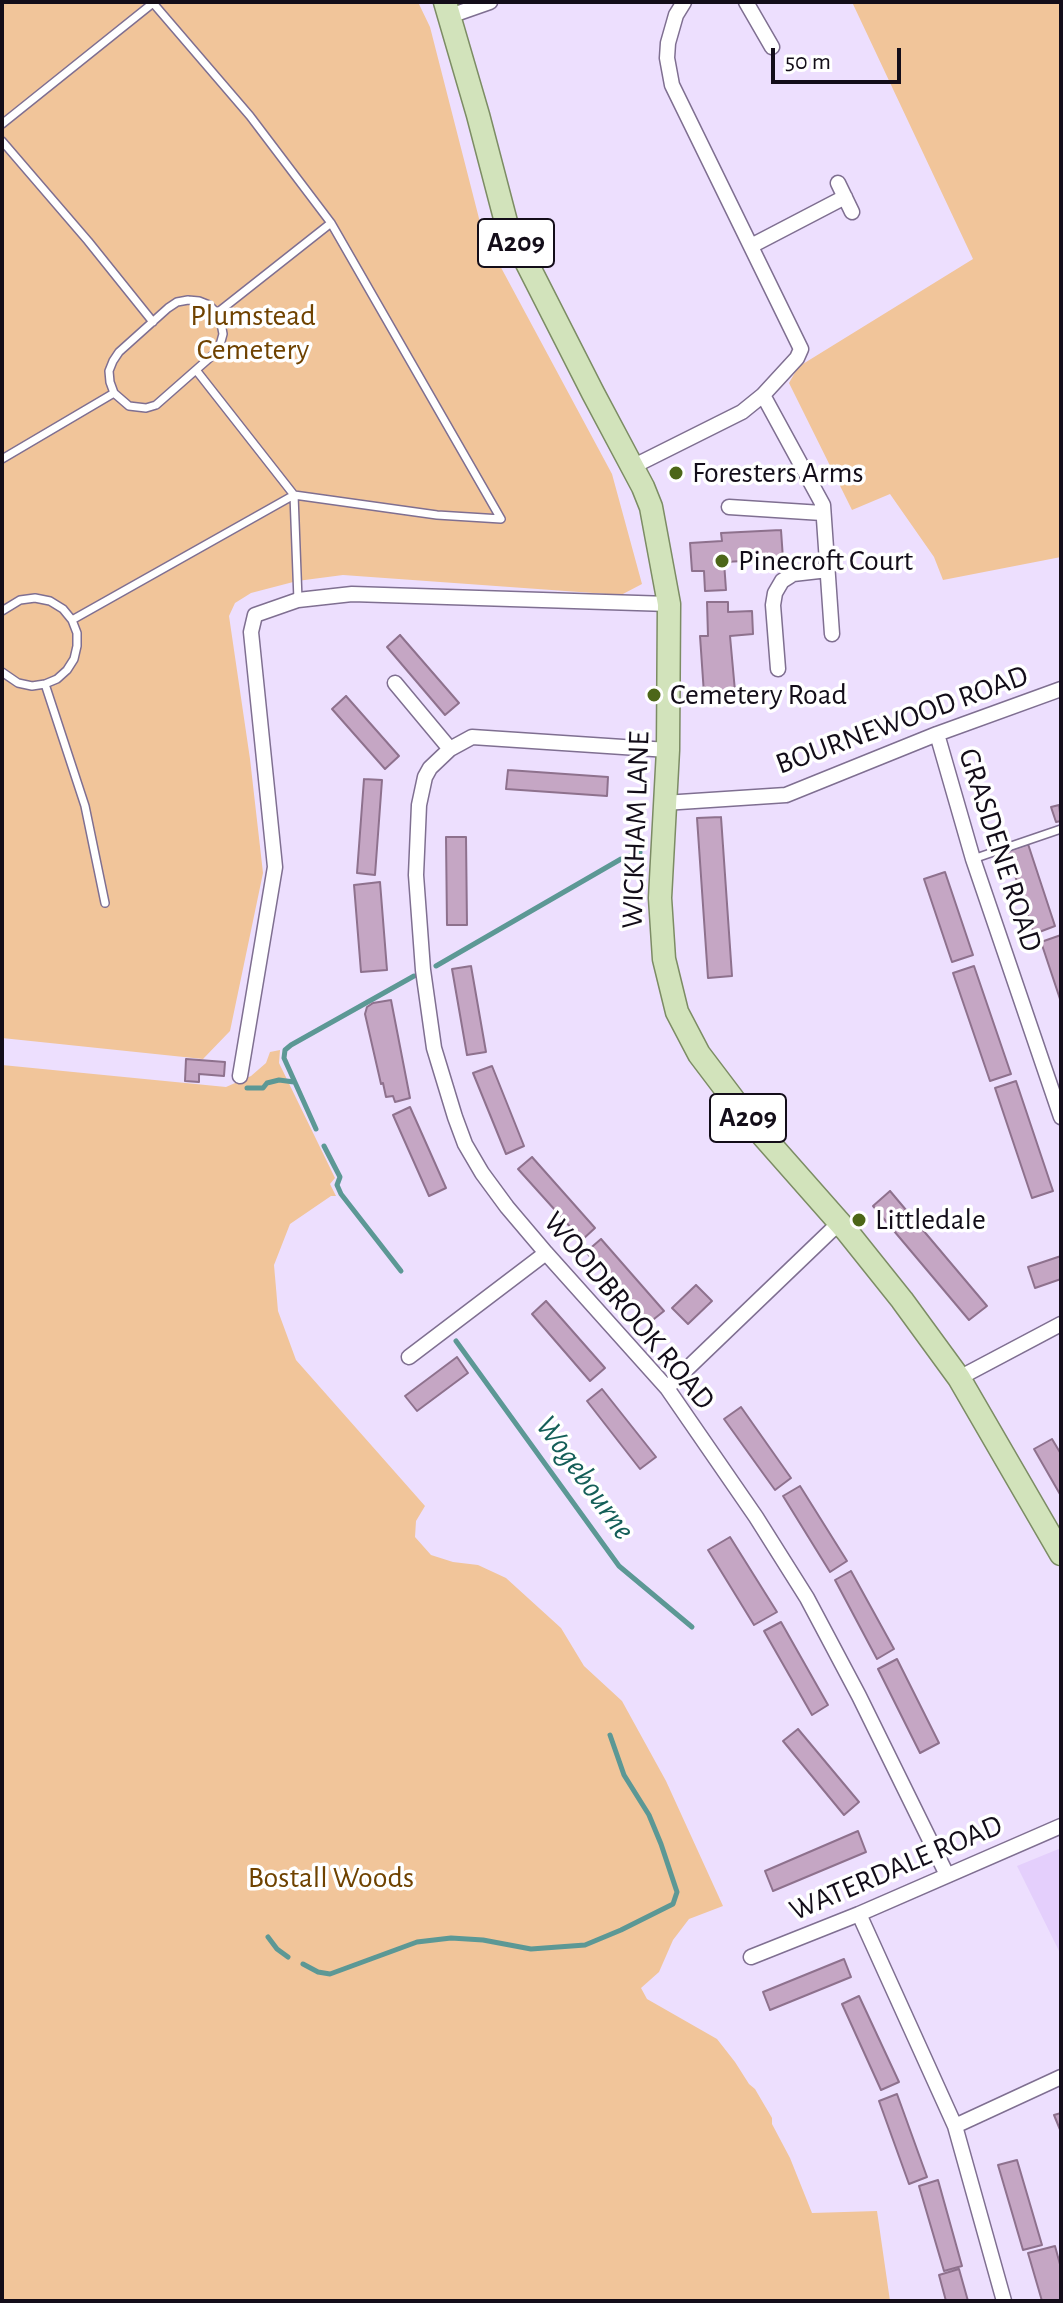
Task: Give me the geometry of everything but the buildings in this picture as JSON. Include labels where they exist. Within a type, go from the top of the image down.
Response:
[{"type":"main road","name":"A209","points":[[448,9],[506,222],[632,467]]},
{"type":"main road","name":"WICKHAM LANE","points":[[632,467],[651,507],[669,604],[668,750],[660,898],[664,959],[677,1012],[699,1054],[749,1120],[840,1222],[959,1378],[1061,1554]]},
{"type":"street","points":[[448,9],[490,2]]},
{"type":"street","points":[[632,467],[742,412],[763,395],[797,358],[801,349],[672,85],[668,70],[668,43],[676,15],[684,2]]},
{"type":"street","points":[[746,2],[772,47]]},
{"type":"street","points":[[838,183],[852,212]]},
{"type":"street","points":[[751,246],[845,197]]},
{"type":"street","points":[[763,395],[820,497],[832,634]]},
{"type":"street","points":[[729,507],[822,513]]},
{"type":"street","points":[[778,669],[773,605],[775,593],[782,581],[793,574],[828,570]]},
{"type":"street","points":[[240,1076],[275,867],[251,632],[255,615],[298,600],[352,594],[669,604]]},
{"type":"street","points":[[395,683],[450,749],[472,737],[668,750]]},
{"type":"street","name":"BOURNEWOOD ROAD","points":[[664,803],[786,795],[937,734],[1061,689]]},
{"type":"street","name":"GRASDENE ROAD","points":[[937,734],[973,859],[1061,1117]]},
{"type":"street","name":"WOODBROOK ROAD","points":[[450,749],[425,777],[419,805],[416,875],[423,970],[434,1048],[465,1144],[507,1207],[667,1388],[756,1517],[807,1598],[947,1875]]},
{"type":"street","points":[[667,1388],[840,1222]]},
{"type":"street","points":[[409,1357],[546,1253]]},
{"type":"street","points":[[959,1378],[1061,1324]]},
{"type":"street","name":"WATERDALE ROAD","points":[[751,1957],[859,1914],[1061,1826]]},
{"type":"street","points":[[859,1914],[955,2126],[1004,2301]]},
{"type":"street","points":[[955,2126],[1061,2077]]},
{"type":"lane","points":[[2,124],[153,3],[250,116],[331,223],[501,519],[437,515],[294,495],[72,620]]},
{"type":"lane","points":[[2,141],[153,322]]},
{"type":"lane","points":[[217,313],[331,223]]},
{"type":"lane","points":[[199,301],[217,313],[223,334],[214,354],[156,405],[146,408],[129,406],[114,393],[109,371],[113,361],[153,322],[177,302],[199,301]]},
{"type":"lane","points":[[196,370],[294,495],[298,600]]},
{"type":"lane","points":[[2,459],[114,393]]},
{"type":"lane","points":[[2,598],[4,609],[20,600],[35,598],[50,601],[63,609],[77,633],[74,659],[57,679],[32,686],[18,683],[2,672]]},
{"type":"lane","points":[[45,684],[85,806],[105,903]]},
{"type":"lane","points":[[973,859],[1061,829]]},
{"type":"shaded area","points":[[1061,1848],[1061,1955],[1017,1866]]},
{"type":"green space","name":"Plumstead Cemetery","points":[[2,2],[418,2],[430,27],[483,234],[612,474],[642,584],[621,595],[343,575],[297,581],[251,593],[235,603],[229,616],[263,873],[230,1031],[203,1059],[2,1038]]},
{"type":"green space","points":[[852,2],[1061,2],[1061,557],[943,580],[934,557],[890,494],[852,510],[789,383],[798,367],[973,259]]},
{"type":"green space","name":"Bostall Woods","points":[[280,1050],[279,1063],[335,1178],[330,1184],[336,1196],[331,1196],[290,1224],[274,1265],[278,1311],[296,1360],[425,1506],[416,1521],[415,1537],[431,1555],[478,1565],[506,1578],[561,1628],[584,1666],[622,1701],[666,1781],[723,1906],[689,1919],[673,1940],[659,1972],[641,1988],[647,1999],[717,2039],[735,2062],[772,2118],[812,2213],[877,2211],[890,2301],[2,2301],[2,1065],[226,1087],[251,1076],[266,1063],[270,1052]]},
{"type":"waterway","name":"Wogebourne","points":[[436,966],[621,859],[640,852]]},
{"type":"waterway","name":"Wogebourne","points":[[316,1129],[284,1058],[285,1050],[414,976]]},
{"type":"waterway","points":[[247,1088],[263,1088],[267,1083],[279,1080],[294,1082]]},
{"type":"waterway","name":"Wogebourne","points":[[324,1146],[340,1177],[337,1185],[341,1194],[401,1271]]},
{"type":"waterway","name":"Wogebourne","points":[[456,1341],[619,1566],[692,1627]]},
{"type":"waterway","points":[[303,1964],[330,1974],[417,1942],[451,1938],[531,1949],[585,1945],[673,1904],[677,1892],[661,1844],[649,1815],[624,1775],[610,1735]]},
{"type":"waterway","points":[[268,1937],[288,1957]]},
{"type":"place","name":"Foresters Arms","points":[[676,473]]},
{"type":"place","name":"Pinecroft Court","points":[[722,561]]},
{"type":"place","name":"Cemetery Road","points":[[654,695]]},
{"type":"place","name":"Littledale","points":[[859,1220]]}]
